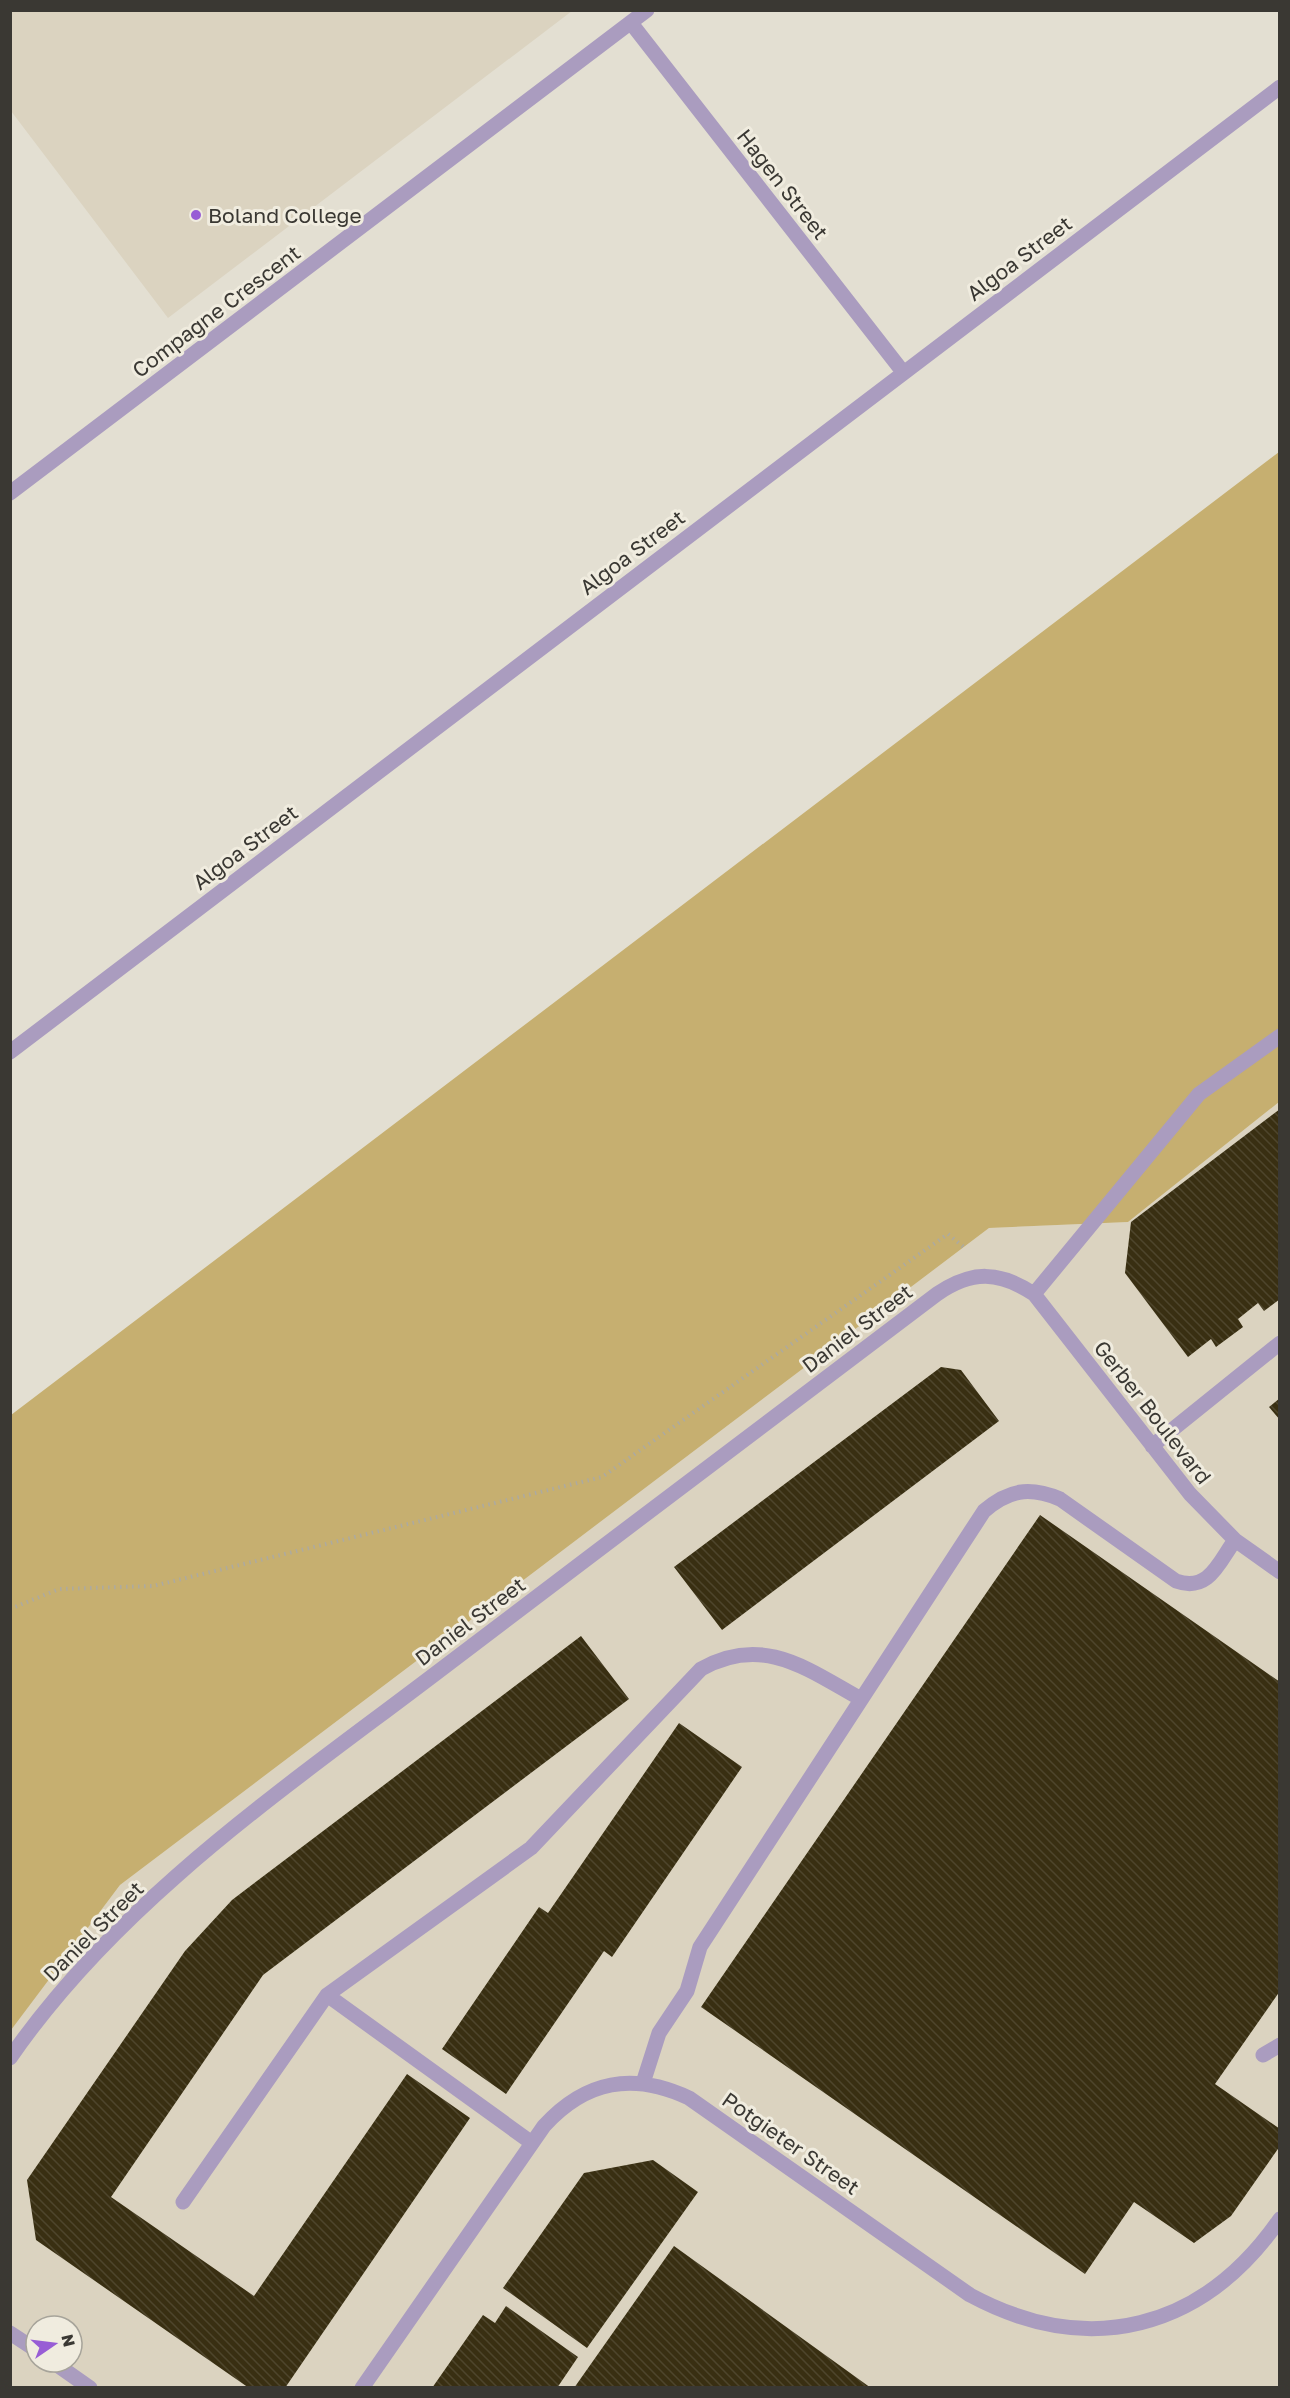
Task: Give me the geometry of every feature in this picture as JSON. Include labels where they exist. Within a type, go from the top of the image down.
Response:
[{"type":"street","name":"Compagne Crescent","points":[[10,493],[647,10]]},
{"type":"street","name":"Hagen Street","points":[[631,23],[903,372]]},
{"type":"street","name":"Algoa Street","points":[[10,1052],[1280,87]]},
{"type":"street","points":[[1034,1294],[1199,1094],[1280,1036]]},
{"type":"street","name":"Gerber Boulevard","points":[[998,1277],[1018,1283],[1034,1294],[1190,1494],[1235,1540],[1280,1572]]},
{"type":"street","name":"Daniel Street","points":[[10,2058],[36,2021],[88,1960],[234,1826],[937,1294],[965,1278],[998,1277]]},
{"type":"street","points":[[1152,1446],[1280,1342]]},
{"type":"street","points":[[643,2083],[659,2033],[687,1991],[700,1947],[984,1511],[997,1499],[1014,1493],[1031,1491],[1046,1493],[1060,1499],[1176,1581],[1186,1584],[1204,1581],[1235,1540]]},
{"type":"street","points":[[183,2202],[327,1995],[531,1848],[701,1669],[734,1655],[751,1653],[775,1655],[797,1664],[861,1699]]},
{"type":"street","points":[[327,1995],[532,2143]]},
{"type":"street","points":[[1263,2055],[1280,2045]]},
{"type":"street","name":"Potgieter Street","points":[[362,2388],[532,2143],[560,2109],[579,2096],[610,2085],[643,2083],[667,2088],[689,2098],[970,2295],[995,2308],[1042,2324],[1090,2329],[1115,2328],[1152,2320],[1177,2310],[1218,2287],[1274,2238],[1280,2219]]},
{"type":"street","points":[[10,2333],[24,2342]]},
{"type":"street","points":[[70,2374],[90,2388]]},
{"type":"path","points":[[10,1609],[59,1589],[153,1586],[602,1478],[948,1234],[998,1277]]},
{"type":"shaded area","name":"Boland College","points":[[11,10],[572,11],[168,318],[11,111]]},
{"type":"shaded area","points":[[1279,452],[1279,1102],[1128,1222],[989,1228],[120,1885],[11,2030],[11,1415]]},
{"type":"shaded area","points":[[1279,1102],[1279,2387],[11,2387],[10,2030],[120,1885],[989,1228],[1128,1222]]},
{"type":"building","points":[[1280,1109],[1280,1299],[1264,1311],[1258,1303],[1238,1319],[1243,1327],[1216,1347],[1211,1339],[1188,1357],[1125,1273],[1131,1222]]},
{"type":"building","points":[[941,1367],[961,1370],[999,1421],[722,1630],[674,1567]]},
{"type":"building","points":[[1280,1398],[1280,1420],[1269,1407]]},
{"type":"building","points":[[1040,1515],[1280,1682],[1280,1991],[1215,2084],[1280,2129],[1280,2146],[1231,2216],[1194,2243],[1134,2202],[1085,2274],[701,2007]]},
{"type":"building","points":[[581,1636],[629,1699],[263,1975],[111,2197],[254,2296],[407,2074],[470,2118],[285,2388],[249,2388],[36,2240],[27,2180],[185,1951],[232,1900]]},
{"type":"building","points":[[679,1723],[742,1767],[612,1957],[604,1951],[506,2094],[442,2049],[539,1907],[548,1913]]},
{"type":"building","points":[[653,2160],[698,2192],[587,2348],[503,2288],[584,2173]]},
{"type":"building","points":[[674,2246],[871,2388],[574,2388]]},
{"type":"building","points":[[506,2306],[578,2357],[557,2388],[432,2388],[483,2315],[495,2323]]},
{"type":"place","name":"Boland College","points":[[196,215]]}]
